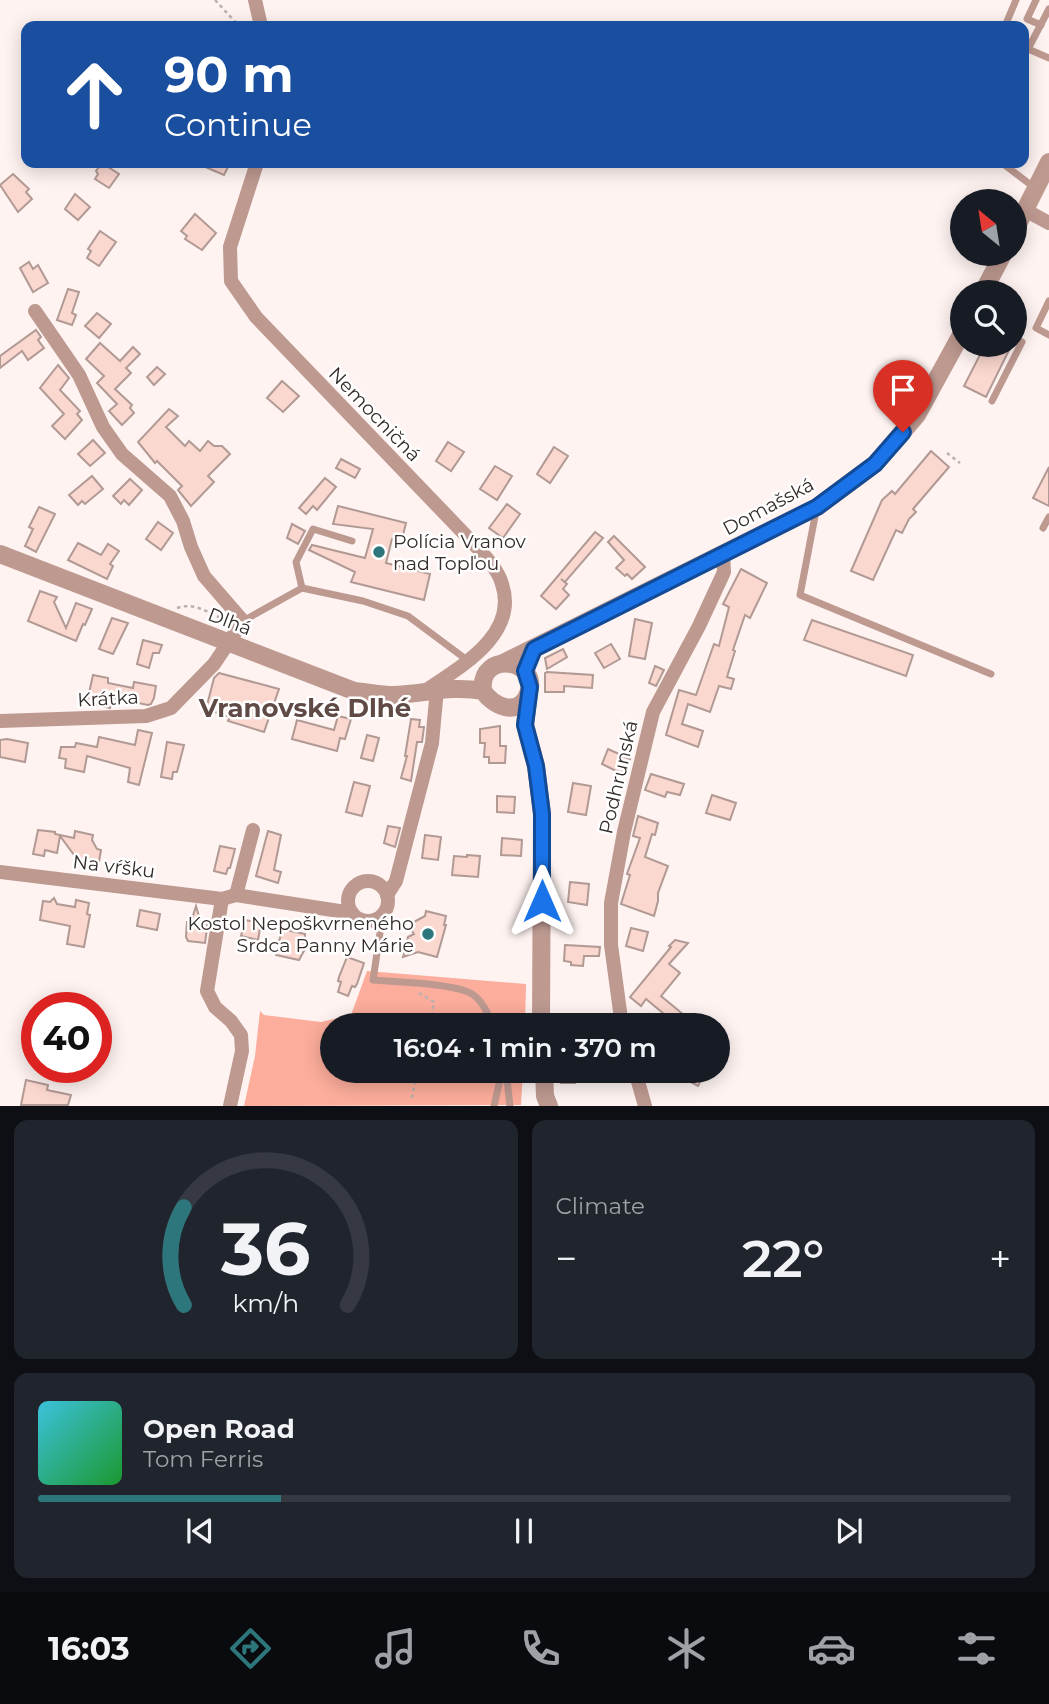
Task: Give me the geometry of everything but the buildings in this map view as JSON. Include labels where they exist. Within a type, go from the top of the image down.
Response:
[{"type":"street","points":[[255,0],[260,21]]},
{"type":"street","points":[[1027,206],[1049,162]]},
{"type":"street","name":"Nemocničná","points":[[255,168],[230,247],[231,281],[256,317],[490,562],[502,584],[505,607],[498,631],[480,651],[462,657],[442,685]]},
{"type":"street","points":[[1027,211],[1049,223]]},
{"type":"street","points":[[35,311],[79,375],[103,427],[122,454],[170,496],[183,521],[204,576],[243,621],[228,643]]},
{"type":"street","name":"Domašská","points":[[442,685],[494,668],[817,507],[875,464],[917,415],[950,348]]},
{"type":"street","name":"Podhrunská","points":[[620,1013],[611,945],[611,903],[624,832],[653,712],[724,572],[723,553]]},
{"type":"street","name":"Dlhá","points":[[0,554],[354,691],[393,695],[442,685]]},
{"type":"street","name":"Krátka","points":[[0,721],[111,719],[146,716],[171,708],[214,664],[228,643]]},
{"type":"street","points":[[525,671],[534,649]]},
{"type":"street","points":[[527,731],[493,703],[483,691],[482,684],[494,668],[516,665],[525,671],[530,681],[527,731],[542,814],[541,1013]]},
{"type":"street","points":[[387,895],[396,881],[432,743],[442,685],[483,691]]},
{"type":"street","points":[[501,707],[518,705],[525,700],[529,692]]},
{"type":"street","points":[[230,1105],[242,1051],[241,1035],[215,1007],[207,991],[229,897],[253,830]]},
{"type":"street","name":"Na vŕšku","points":[[0,872],[352,913]]},
{"type":"street","points":[[370,882],[383,888],[387,895],[387,908],[376,919],[361,919],[352,913],[349,899],[356,886],[370,882]]},
{"type":"street","points":[[544,1083],[545,1096],[550,1105]]},
{"type":"street","points":[[639,1083],[645,1105]]},
{"type":"lane","points":[[1007,21],[1016,0]]},
{"type":"lane","points":[[1036,0],[1027,19],[1041,25]]},
{"type":"lane","points":[[1029,47],[1049,9]]},
{"type":"lane","points":[[1029,49],[1049,58]]},
{"type":"lane","points":[[1014,168],[1036,189]]},
{"type":"lane","points":[[1049,301],[1036,328],[1049,335]]},
{"type":"lane","points":[[992,401],[1014,357]]},
{"type":"lane","points":[[817,507],[800,595],[990,674]]},
{"type":"lane","points":[[1043,528],[1049,517]]},
{"type":"lane","points":[[302,588],[296,562],[313,529],[352,541]]},
{"type":"lane","points":[[243,621],[302,588],[363,601],[408,616],[462,657]]},
{"type":"lane","points":[[376,919],[380,933],[373,979],[471,993],[488,1013]]},
{"type":"lane","points":[[494,1105],[500,1083]]},
{"type":"lane","points":[[506,1083],[510,1105]]},
{"type":"path","points":[[215,0],[234,21]]},
{"type":"path","points":[[947,453],[960,463]]},
{"type":"path","points":[[174,609],[186,604],[226,620]]},
{"type":"path","points":[[410,983],[420,995],[434,1002],[432,1013]]},
{"type":"path","points":[[412,1098],[414,1083]]},
{"type":"shaded area","points":[[367,971],[526,984],[525,1013],[352,1013]]},
{"type":"shaded area","points":[[260,1011],[264,1015],[320,1022],[320,1083],[522,1083],[521,1105],[244,1106],[255,1056]]},
{"type":"place","name":"Polícia Vranov nad Topľou","points":[[379,552]]},
{"type":"place","name":"Kostol Nepoškvrneného Srdca Panny Márie","points":[[428,934]]},
{"type":"district","name":"Vranovské Dlhé","points":[[305,708]]},
{"type":"route","points":[[542,901],[542,814],[536,766],[525,725],[530,687],[525,671],[534,649],[817,507],[875,464],[903,432]]}]
